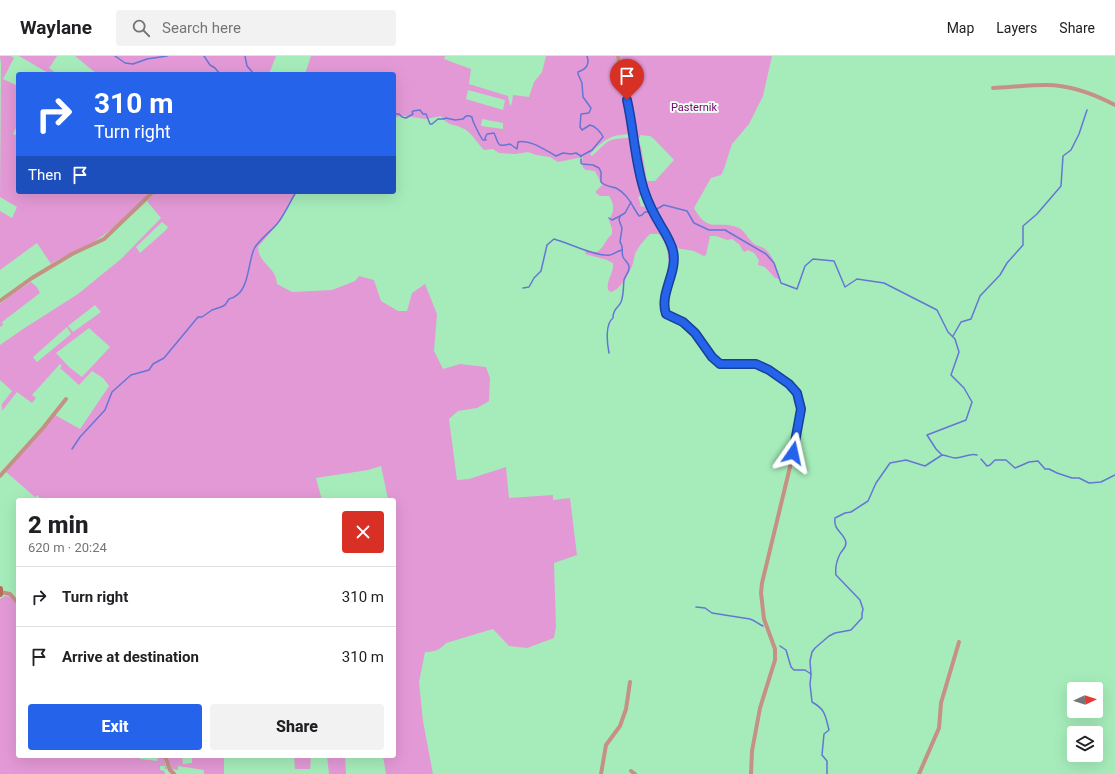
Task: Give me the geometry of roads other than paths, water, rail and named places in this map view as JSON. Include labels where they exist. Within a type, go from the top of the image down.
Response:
[{"type":"street","points":[[618,56],[620,77],[632,122],[644,192],[652,211],[669,240],[674,252],[673,270],[665,296],[664,306],[666,314],[683,322],[695,333],[712,357],[720,364],[756,364],[769,370],[789,384],[797,393],[800,401],[801,409],[790,467],[762,583],[761,593],[764,619],[775,648],[775,660],[760,708],[752,751],[750,774]]},
{"type":"street","points":[[993,88],[1048,85],[1060,86],[1087,93],[1115,105]]},
{"type":"street","points":[[0,301],[32,278],[72,254],[104,239],[151,194]]},
{"type":"street","points":[[0,476],[66,399]]},
{"type":"street","points":[[0,592],[10,594],[16,601]]},
{"type":"street","points":[[919,774],[939,728],[941,703],[959,642]]},
{"type":"street","points":[[601,774],[606,745],[620,726],[626,709],[630,682]]},
{"type":"street","points":[[166,758],[170,770],[174,774]]},
{"type":"street","points":[[630,772],[635,774]]},
{"type":"waterway","points":[[115,56],[125,63],[133,64],[147,59],[167,56]]},
{"type":"waterway","points":[[204,56],[210,65],[218,72]]},
{"type":"waterway","points":[[245,56],[247,66],[252,72]]},
{"type":"waterway","points":[[581,157],[592,150],[603,137],[598,130],[590,125],[582,130],[580,127],[581,114],[589,113],[591,108],[583,97],[582,83],[578,74],[578,72],[587,66],[587,56]]},
{"type":"waterway","points":[[396,114],[406,118],[413,114],[413,111],[420,110],[423,114],[426,114],[430,124],[438,119],[446,118],[455,120],[463,119],[466,116],[469,116],[472,117],[483,140],[486,140],[485,138],[487,134],[494,133],[500,145],[510,144],[517,149],[518,142],[523,141],[537,146],[556,156],[563,153],[576,153],[581,156]]},
{"type":"waterway","points":[[953,336],[961,322],[971,319],[980,296],[1000,275],[1007,263],[1023,245],[1023,226],[1037,214],[1061,186],[1063,156],[1071,150],[1079,134],[1087,110]]},
{"type":"waterway","points":[[581,159],[582,164],[593,165],[599,168],[601,172],[601,182],[607,186],[616,188],[624,194],[639,216],[645,212],[649,212]]},
{"type":"waterway","points":[[72,449],[80,437],[105,410],[112,392],[131,375],[149,370],[153,364],[164,358],[198,317],[202,317],[212,310],[225,305],[229,299],[236,296],[241,291],[247,278],[255,246],[275,227],[295,194]]},
{"type":"waterway","points":[[609,353],[607,339],[608,329],[615,310],[621,302],[624,280],[629,267],[622,255],[622,246],[620,242],[622,228],[619,220],[620,216],[625,213],[631,202]]},
{"type":"waterway","points":[[655,210],[664,205],[687,211],[694,223],[709,230],[725,230],[766,254],[774,263],[781,283],[797,289],[805,266],[813,259],[834,261],[845,287],[857,279],[884,283],[937,310],[948,332],[955,339],[959,352],[951,375],[964,388],[972,402],[966,420],[927,435],[942,455],[925,466],[906,460],[890,463],[876,483],[868,501],[851,512],[835,518],[837,529],[844,537],[846,543],[837,561],[836,575],[860,600],[863,609],[862,618],[851,630],[835,633],[829,636],[815,648],[812,652],[810,661],[812,702],[822,710],[826,717],[829,730],[824,734],[822,755],[827,761],[827,774]]},
{"type":"waterway","points":[[609,218],[612,220],[620,216]]},
{"type":"waterway","points":[[523,288],[529,287],[534,278],[541,271],[547,245],[554,239],[597,254],[610,255],[622,250]]},
{"type":"waterway","points":[[942,455],[952,458],[977,455]]},
{"type":"waterway","points":[[981,459],[987,466],[995,460],[1006,460],[1015,468],[1029,462],[1038,461],[1045,469],[1049,469],[1072,478],[1079,478],[1089,483],[1101,482],[1115,475]]},
{"type":"waterway","points":[[696,607],[705,608],[712,613],[750,619],[763,626]]},
{"type":"waterway","points":[[780,646],[786,650],[791,667],[794,670],[805,670],[811,674]]},
{"type":"park label","name":"Pasternik","points":[[694,107]]}]
